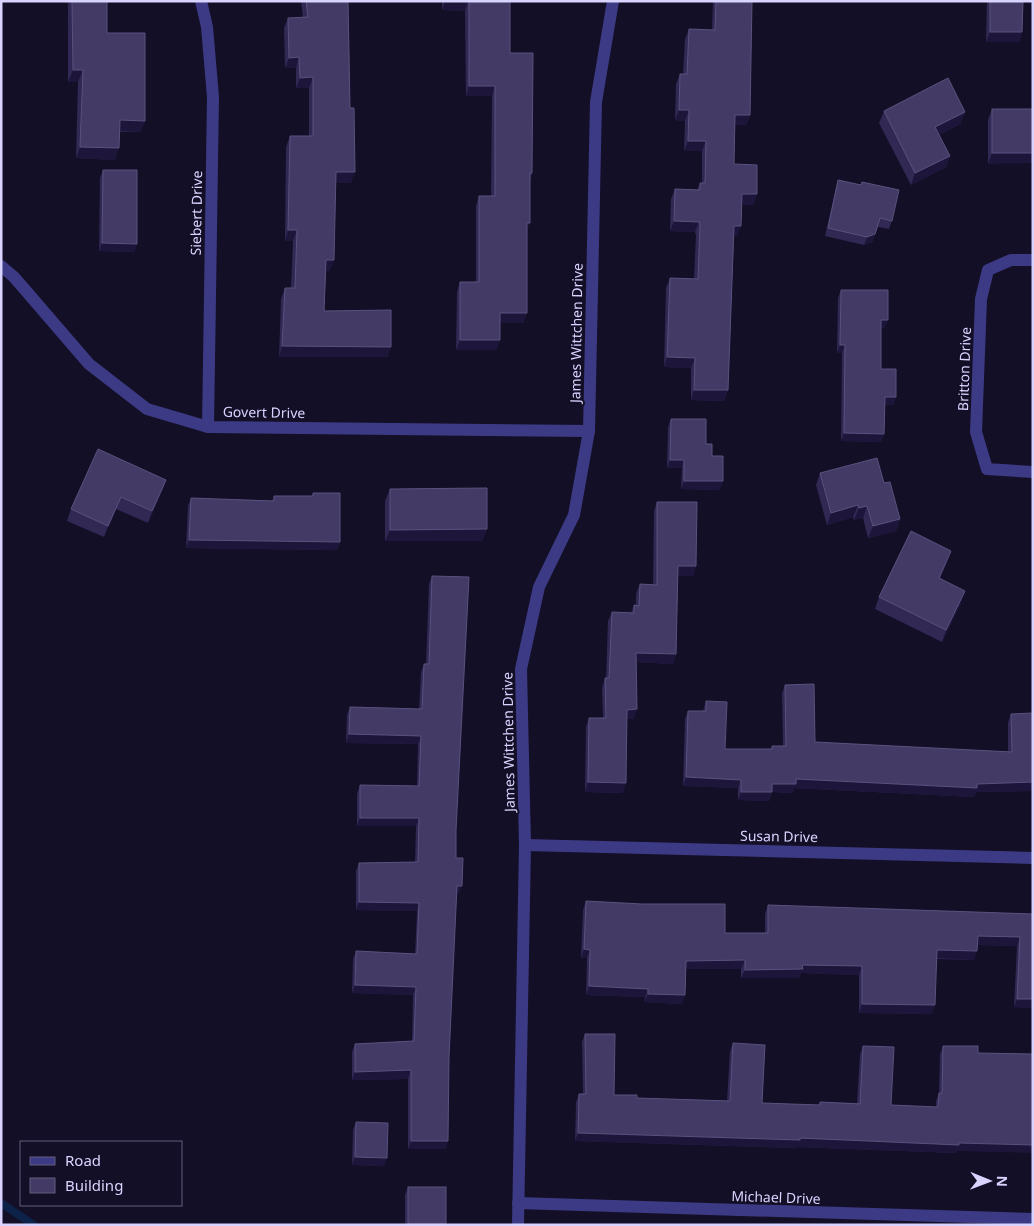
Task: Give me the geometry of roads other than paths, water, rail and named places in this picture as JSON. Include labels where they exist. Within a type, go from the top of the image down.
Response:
[{"type":"street","name":"Siebert Drive","points":[[201,1],[207,27],[213,97],[208,427]]},
{"type":"street","name":"James Wittchen Drive","points":[[518,1225],[525,845],[521,669],[539,587],[574,515],[589,430],[596,102],[612,1]]},
{"type":"street","name":"Britton Drive","points":[[1033,260],[1012,260],[988,270],[981,299],[976,432],[987,469],[1033,472]]},
{"type":"street","name":"Govert Drive","points":[[1,266],[14,277],[90,364],[118,387],[148,409],[208,427],[589,430]]},
{"type":"street","name":"Susan Drive","points":[[525,845],[1033,858]]},
{"type":"street","name":"Michael Drive","points":[[518,1203],[1033,1219]]},
{"type":"waterway","points":[[1,1203],[34,1225]]}]
